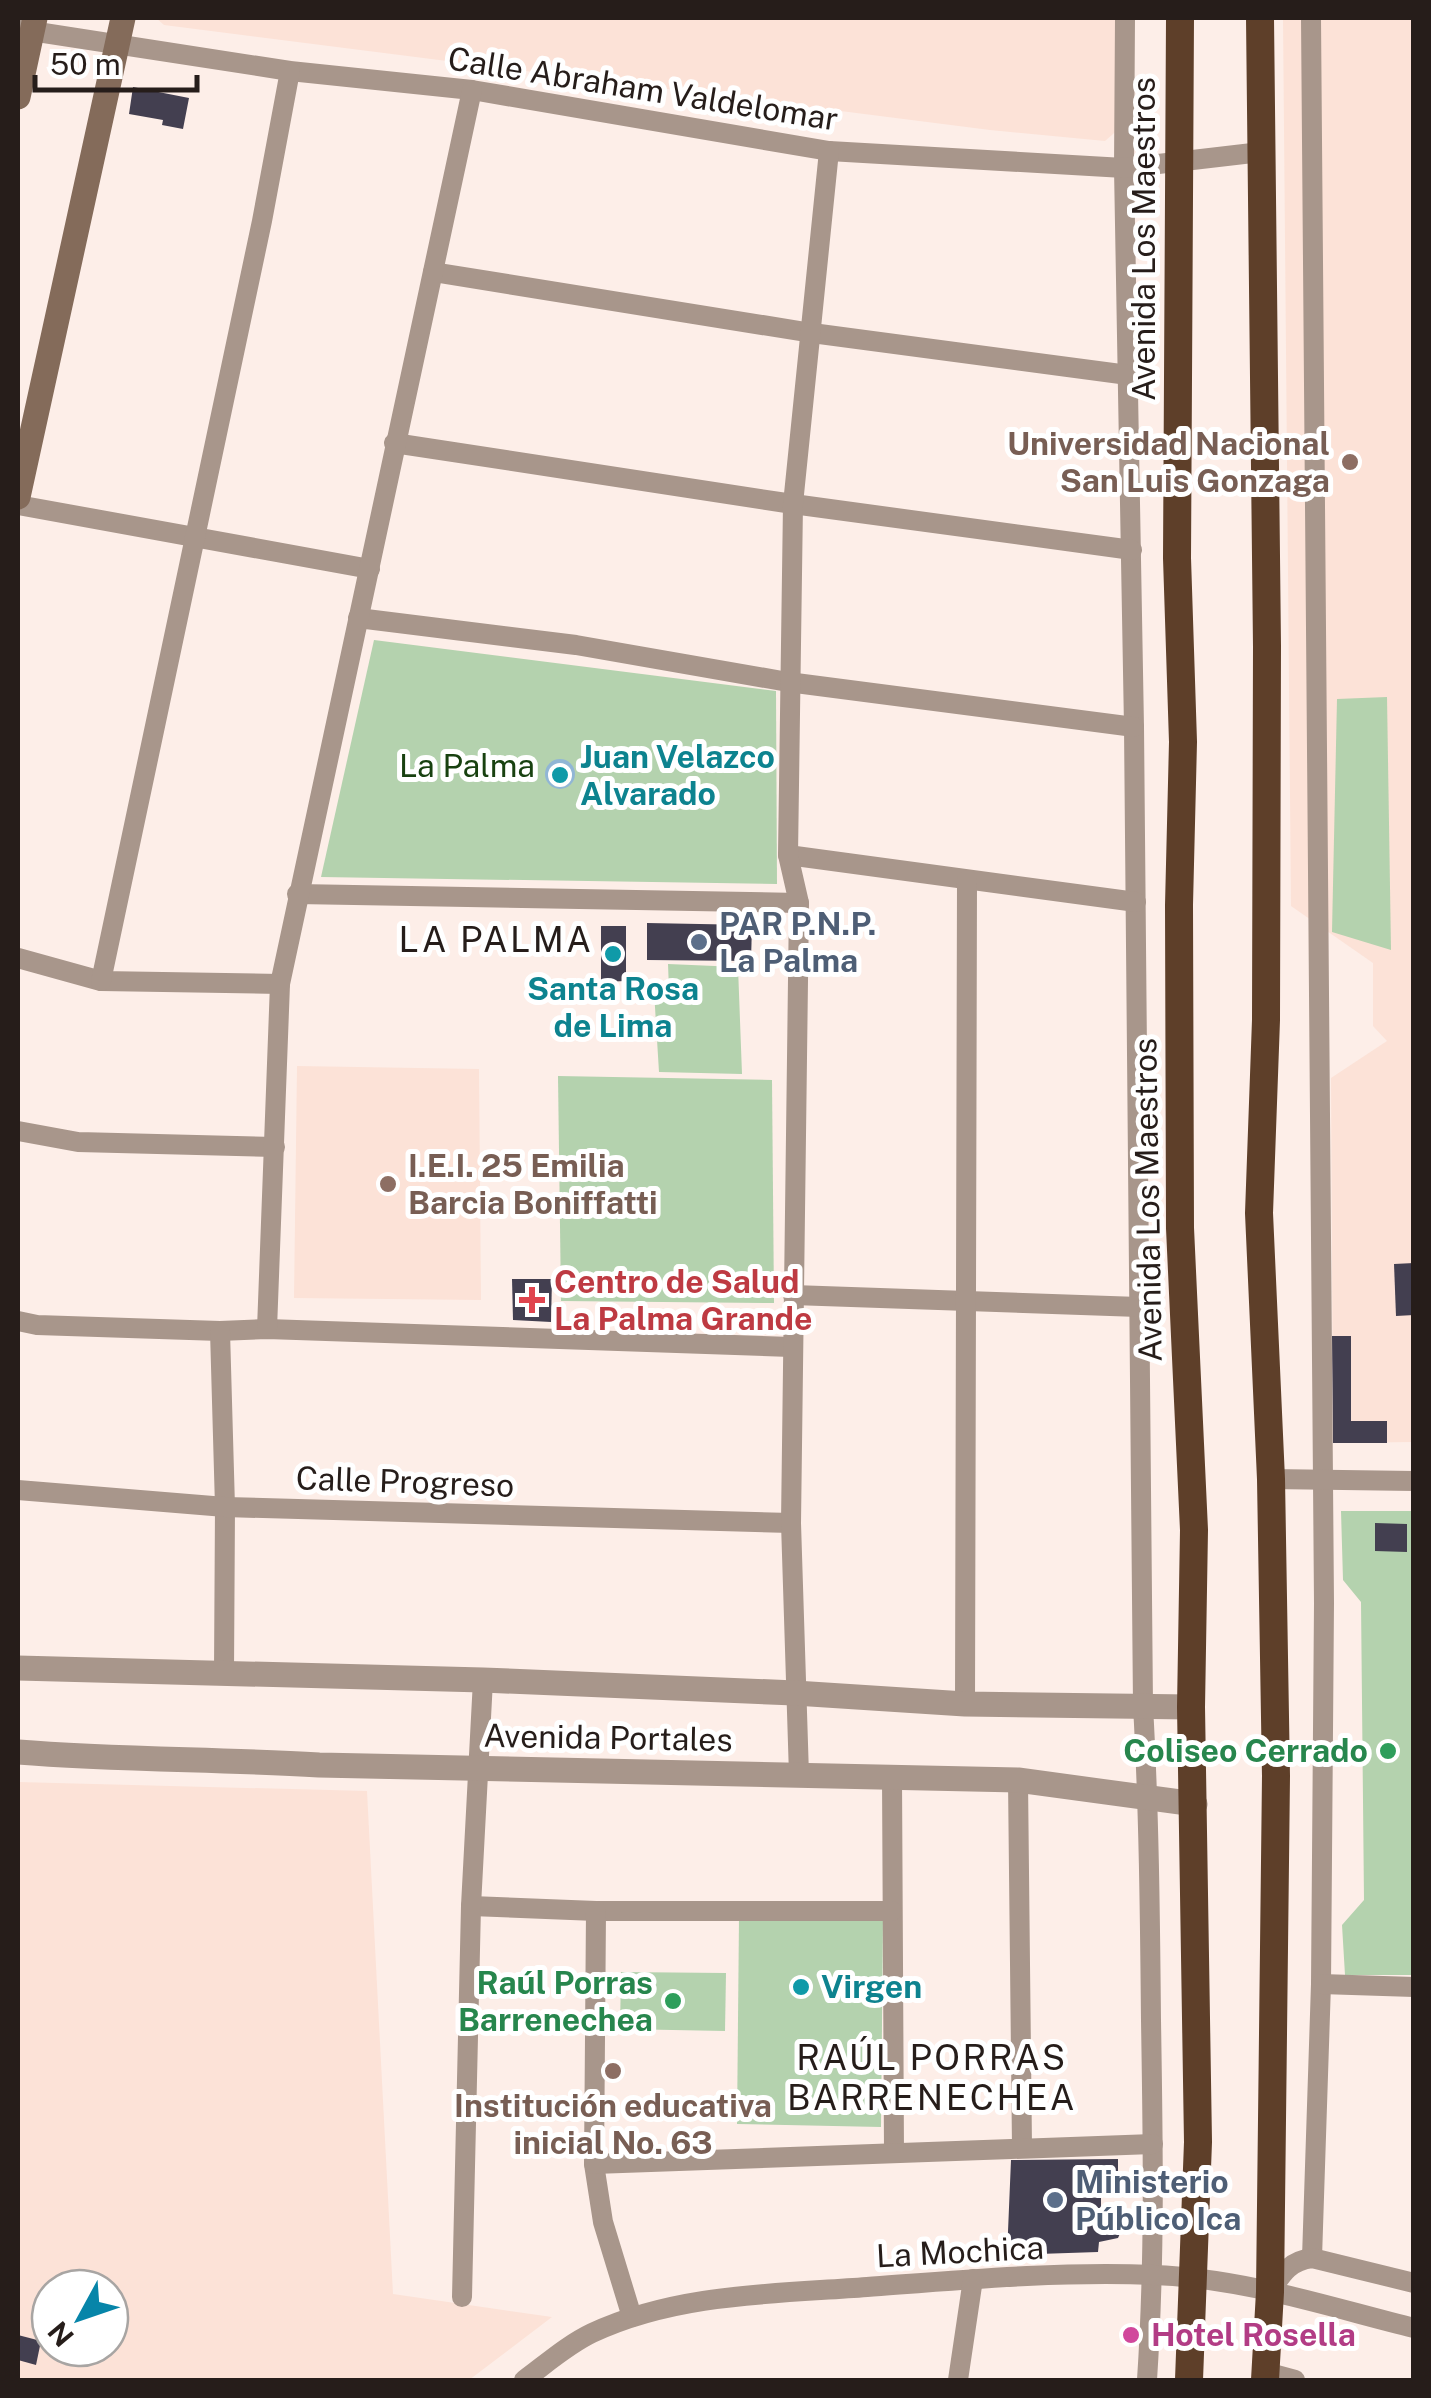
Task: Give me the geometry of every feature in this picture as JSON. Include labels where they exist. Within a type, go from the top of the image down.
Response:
[{"type":"highway","name":"Avenida Los Maestros","points":[[1180,18],[1180,1228],[1194,1530],[1191,1707],[1198,2142],[1189,2380]]},
{"type":"highway","points":[[1260,18],[1267,665],[1266,1020],[1260,1213],[1272,1479],[1276,1776],[1266,2376]]},
{"type":"main road","points":[[18,496],[123,18]]},
{"type":"main road","points":[[18,97],[28,26]]},
{"type":"street","points":[[1125,18],[1143,1706],[1153,2144],[1154,2274],[1147,2380]]},
{"type":"street","points":[[1310,18],[1322,1481],[1321,1984],[1312,2258]]},
{"type":"street","name":"Calle Abraham Valdelomar","points":[[28,26],[117,45],[290,71],[472,90],[829,151],[1124,168],[1261,152]]},
{"type":"street","points":[[101,981],[262,221],[290,71]]},
{"type":"street","points":[[267,1329],[280,984],[472,90]]},
{"type":"street","points":[[799,1775],[791,1523],[791,1347],[799,903],[788,855],[788,682],[793,504],[829,151]]},
{"type":"street","points":[[433,272],[812,333],[1128,375]]},
{"type":"street","points":[[394,443],[793,504],[1132,550]]},
{"type":"street","points":[[18,505],[370,568]]},
{"type":"street","points":[[358,618],[576,645],[788,682],[1134,726]]},
{"type":"street","points":[[788,855],[1136,902]]},
{"type":"street","points":[[965,1704],[968,880]]},
{"type":"street","points":[[297,894],[799,903]]},
{"type":"street","points":[[18,958],[101,981],[280,984]]},
{"type":"street","points":[[18,1131],[78,1142],[276,1146]]},
{"type":"street","points":[[793,1295],[1139,1307]]},
{"type":"street","points":[[18,1321],[37,1325],[791,1347]]},
{"type":"street","points":[[220,1331],[224,1673]]},
{"type":"street","points":[[1272,1479],[1414,1481]]},
{"type":"street","name":"Calle Progreso","points":[[18,1490],[225,1507],[791,1523]]},
{"type":"street","name":"Avenida Portales","points":[[18,1668],[482,1680],[965,1704],[1191,1707]]},
{"type":"street","points":[[462,2297],[470,1906],[482,1680]]},
{"type":"street","name":"Avenida Portales","points":[[18,1752],[90,1758],[1018,1780],[1195,1804]]},
{"type":"street","points":[[892,1777],[894,2152]]},
{"type":"street","points":[[1018,1780],[1022,2147]]},
{"type":"street","points":[[470,1906],[596,1911],[892,1911]]},
{"type":"street","points":[[596,1911],[594,2164],[602,2222],[632,2318]]},
{"type":"street","points":[[1321,1984],[1414,1987]]},
{"type":"street","points":[[594,2164],[1153,2144]]},
{"type":"street","points":[[1270,2292],[1286,2269],[1298,2260],[1312,2258],[1414,2283]]},
{"type":"street","name":"La Mochica","points":[[524,2380],[569,2346],[632,2318],[695,2302],[972,2279],[1154,2274],[1270,2292],[1414,2328]]},
{"type":"street","points":[[958,2380],[972,2279]]},
{"type":"street","points":[[1266,2376],[1295,2380]]},
{"type":"shaded area","points":[[156,18],[1119,18],[1121,127],[1105,141],[990,130],[164,25]]},
{"type":"shaded area","name":"Universidad Nacional San Luis Gonzaga","points":[[1283,18],[1413,18],[1413,1442],[1333,1443],[1331,1078],[1387,1041],[1373,1026],[1373,963],[1291,906]]},
{"type":"shaded area","name":"I.E.I. 25 Emilia Barcia Boniffatti","points":[[297,1066],[479,1069],[481,1300],[294,1298]]},
{"type":"shaded area","points":[[18,1782],[367,1791],[393,2294],[552,2317],[469,2380],[18,2380]]},
{"type":"green space","name":"La Palma","points":[[374,640],[776,691],[777,884],[321,877]]},
{"type":"green space","points":[[1387,697],[1391,950],[1332,932],[1337,699]]},
{"type":"green space","points":[[668,964],[738,967],[742,1074],[659,1072],[654,991],[669,990]]},
{"type":"green space","points":[[558,1076],[772,1080],[774,1303],[561,1301]]},
{"type":"green space","name":"Coliseo Cerrado","points":[[1341,1511],[1413,1511],[1413,1975],[1345,1975],[1342,1925],[1364,1900],[1361,1602],[1343,1580]]},
{"type":"green space","name":"Raúl Porras Barrenechea","points":[[739,1918],[883,1921],[881,2127],[737,2124]]},
{"type":"green space","name":"Raúl Porras Barrenechea","points":[[621,1972],[726,1973],[725,2031],[620,2029]]},
{"type":"water","points":[[560,759],[571,763],[575,774],[571,785],[560,789],[549,785],[545,774],[549,763]]},
{"type":"building","points":[[133,87],[189,98],[183,129],[162,125],[163,120],[129,114]]},
{"type":"building","name":"PAR P.N.P. La Palma","points":[[647,923],[752,925],[751,961],[647,960]]},
{"type":"building","name":"Santa Rosa de Lima","points":[[601,926],[626,926],[626,981],[601,982]]},
{"type":"building","points":[[1414,1263],[1414,1315],[1396,1316],[1394,1264]]},
{"type":"building","name":"Centro de Salud La Palma Grande","points":[[512,1279],[552,1279],[551,1322],[513,1320]]},
{"type":"building","points":[[1332,1336],[1351,1336],[1351,1421],[1387,1421],[1387,1443],[1333,1443]]},
{"type":"building","points":[[1375,1523],[1407,1524],[1407,1552],[1375,1551]]},
{"type":"building","name":"Ministerio Público Ica","points":[[1118,2159],[1118,2189],[1101,2188],[1101,2212],[1122,2229],[1118,2238],[1099,2242],[1098,2252],[1007,2255],[1011,2160]]},
{"type":"building","points":[[18,2335],[30,2338],[30,2363],[18,2360]]},
{"type":"place","name":"Universidad Nacional San Luis Gonzaga","points":[[1350,462]]},
{"type":"place","name":"Juan Velazco Alvarado","points":[[560,775]]},
{"type":"place","name":"PAR P.N.P. La Palma","points":[[699,942]]},
{"type":"place","name":"Santa Rosa de Lima","points":[[613,954]]},
{"type":"place","name":"I.E.I. 25 Emilia Barcia Boniffatti","points":[[388,1184]]},
{"type":"place","name":"Centro de Salud La Palma Grande","points":[[532,1300]]},
{"type":"place","name":"Coliseo Cerrado","points":[[1388,1751]]},
{"type":"place","name":"Virgen","points":[[801,1987]]},
{"type":"place","name":"Raúl Porras Barrenechea","points":[[673,2001]]},
{"type":"place","name":"Institución educativa inicial No. 63","points":[[613,2071]]},
{"type":"place","name":"Ministerio Público Ica","points":[[1055,2200]]},
{"type":"place","name":"Hotel Rosella","points":[[1131,2335]]},
{"type":"district","name":"LA PALMA","points":[[496,940]]},
{"type":"district","name":"RAÚL PORRAS BARRENECHEA","points":[[932,2078]]}]
